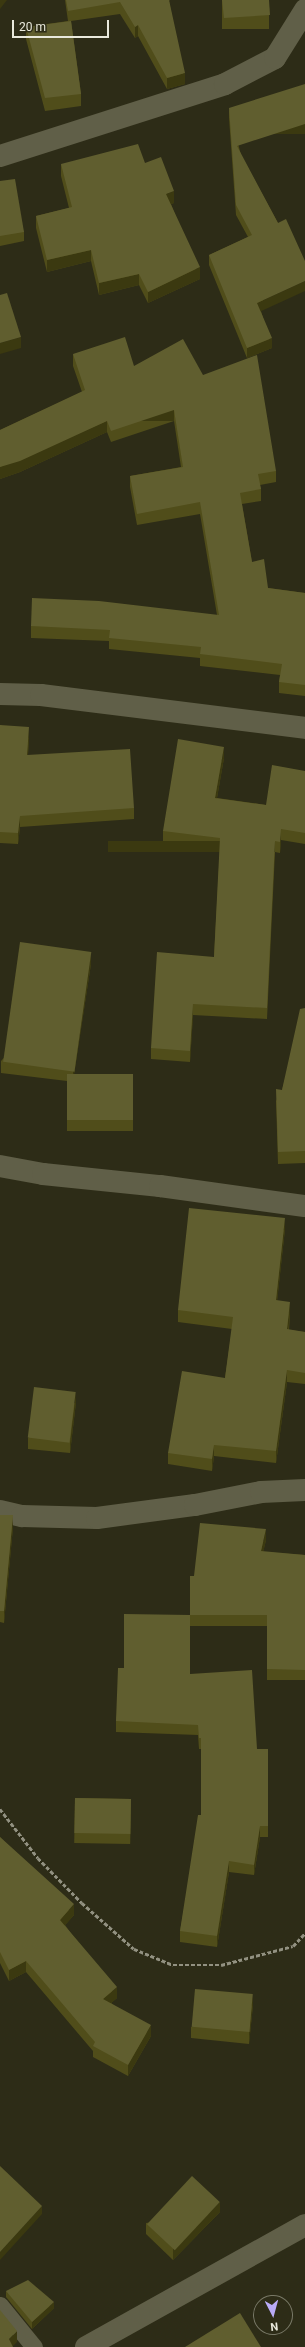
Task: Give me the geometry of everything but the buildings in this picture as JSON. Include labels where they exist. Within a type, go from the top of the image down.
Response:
[{"type":"street","points":[[0,156],[224,84],[275,58],[305,10]]},
{"type":"street","points":[[0,694],[41,695],[305,728]]},
{"type":"street","points":[[0,1166],[43,1174],[160,1186],[305,1206]]},
{"type":"street","points":[[0,1511],[22,1516],[97,1518],[195,1505],[261,1492],[305,1490]]},
{"type":"street","points":[[86,2347],[305,2225]]},
{"type":"lane","points":[[0,2305],[34,2347]]},
{"type":"path","points":[[0,1809],[38,1858],[82,1903],[134,1949],[167,1963],[173,1965],[221,1965],[293,1946],[305,1933]]}]
